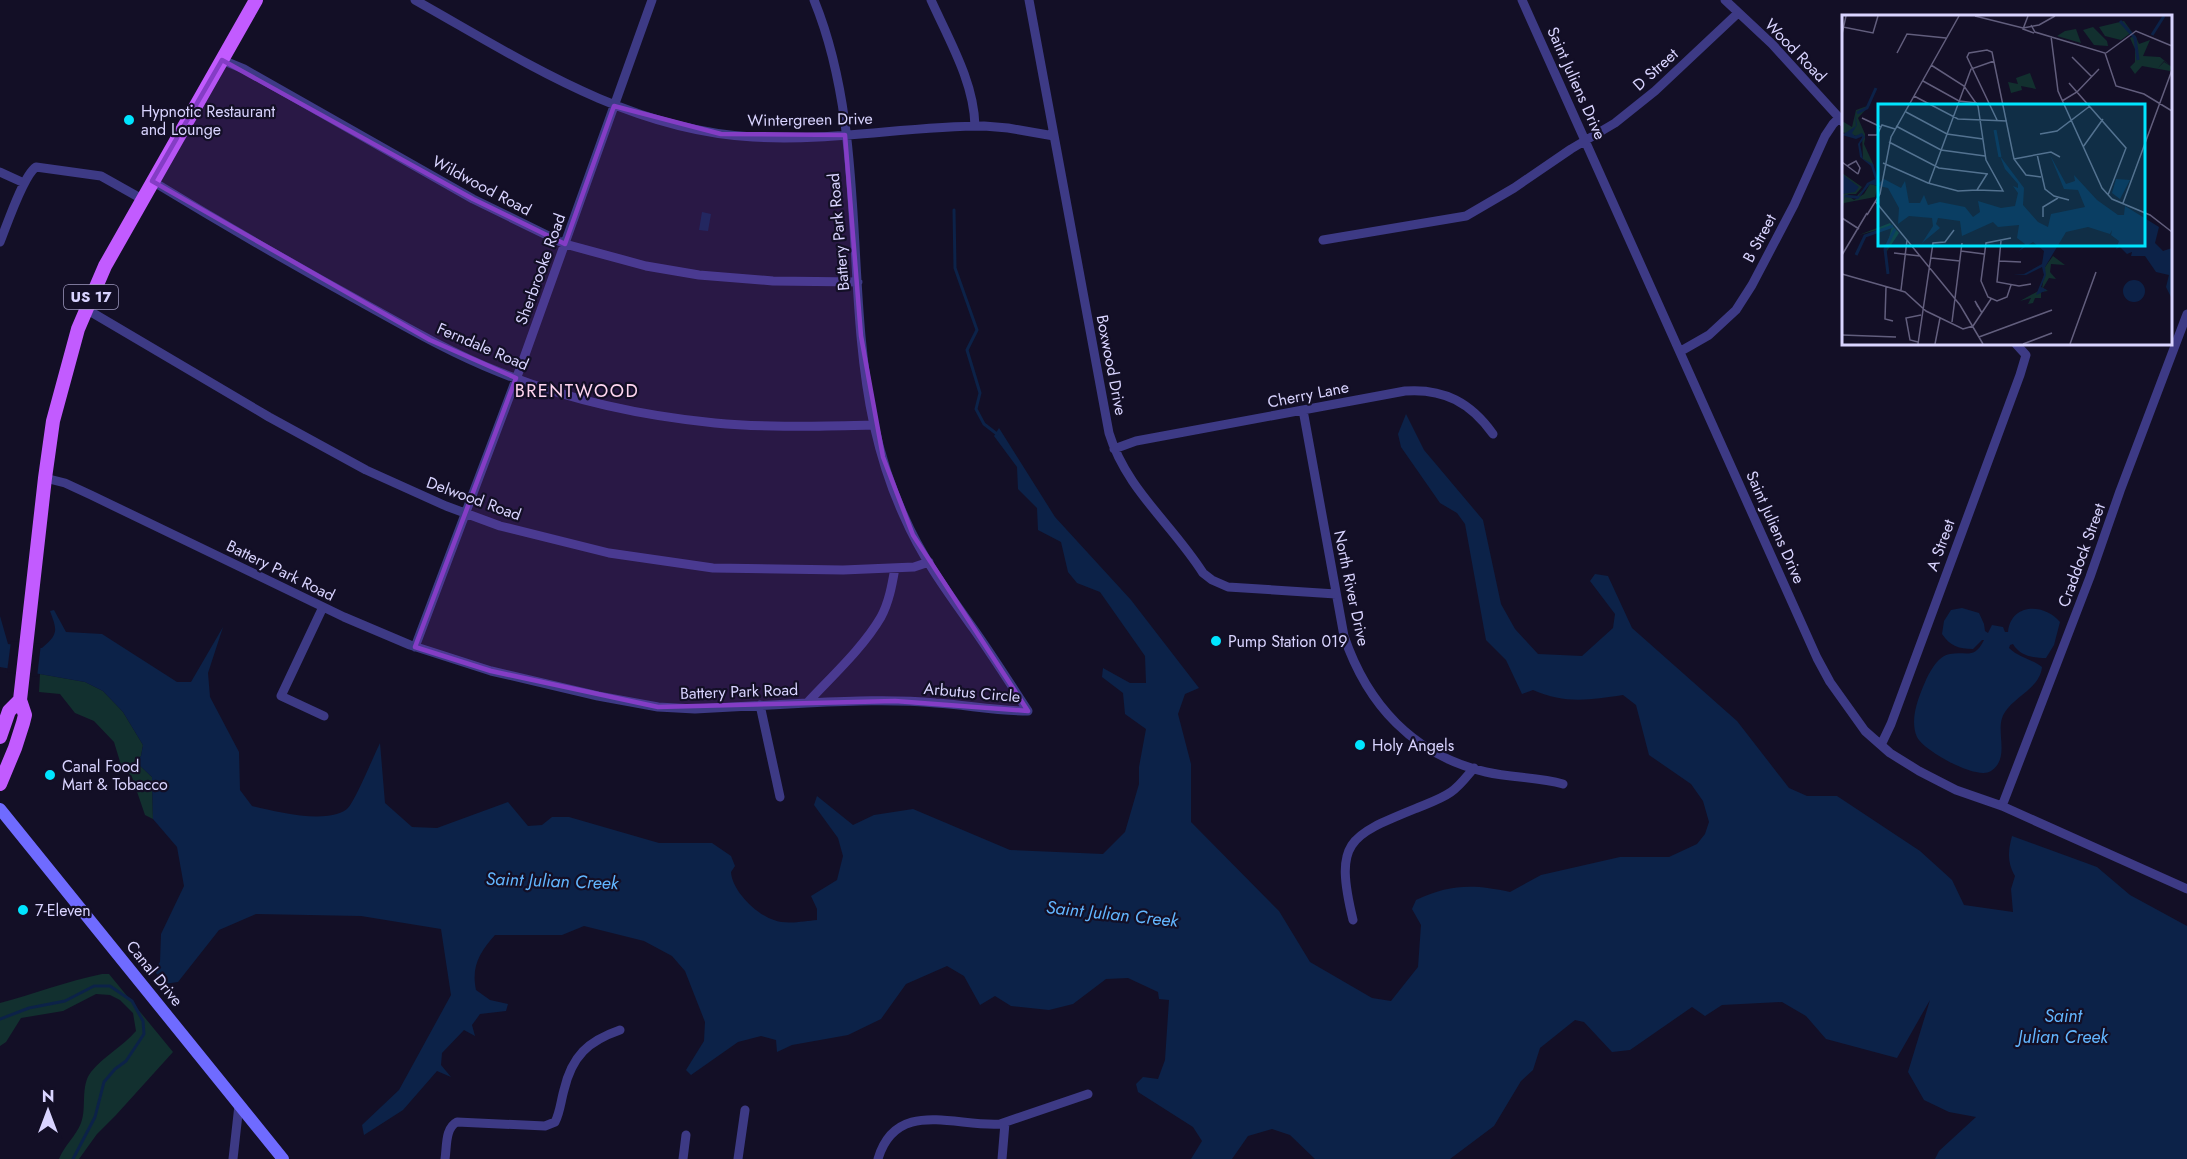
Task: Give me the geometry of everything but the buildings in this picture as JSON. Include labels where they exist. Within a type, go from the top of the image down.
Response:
[{"type":"main road","name":"US 17","points":[[0,784],[15,748],[25,715],[20,700],[45,478],[58,399],[70,355],[86,309],[105,266],[256,0]]},
{"type":"main road","name":"US 17","points":[[0,737],[9,711],[20,700]]},
{"type":"main road","name":"Canal Drive","points":[[0,809],[283,1159]]},
{"type":"street","name":"Wintergreen Drive","points":[[415,0],[558,81],[614,106],[657,120],[721,134],[797,138],[975,126],[1008,128],[1054,136]]},
{"type":"street","name":"Sherbrooke Road","points":[[415,647],[516,378],[652,0]]},
{"type":"street","name":"Battery Park Road","points":[[814,0],[837,76],[845,135],[861,336],[874,425],[903,516],[929,562]]},
{"type":"street","points":[[931,0],[968,83],[974,105],[975,126]]},
{"type":"street","name":"Boxwood Drive","points":[[1029,0],[1107,421],[1114,449],[1121,465],[1203,573],[1212,580],[1228,587],[1336,594]]},
{"type":"street","name":"Saint Juliens Drive","points":[[1522,0],[1817,658],[1830,682],[1865,731],[1890,753],[1947,786],[2002,806],[2187,889]]},
{"type":"street","name":"Wood Road","points":[[1725,0],[1772,44],[1841,121]]},
{"type":"street","name":"D Street","points":[[1323,240],[1466,216],[1615,123],[1655,91],[1738,13]]},
{"type":"street","name":"Wildwood Road","points":[[222,60],[244,69],[473,199],[565,244],[646,266],[699,275],[773,281],[858,282]]},
{"type":"street","name":"B Street","points":[[1681,351],[1709,335],[1736,310],[1752,285],[1794,205],[1825,136],[1833,124],[1841,121]]},
{"type":"street","points":[[0,242],[24,183],[36,167],[101,176],[142,199]]},
{"type":"street","points":[[0,172],[24,183]]},
{"type":"street","name":"Ferndale Road","points":[[152,181],[430,340],[461,356],[516,378],[593,401],[645,413],[706,422],[750,425],[874,425]]},
{"type":"street","name":"Delwood Road","points":[[86,309],[269,417],[366,470],[464,513],[558,542],[651,560],[713,568],[759,570],[895,568]]},
{"type":"street","name":"Craddock Street","points":[[2002,806],[2187,314]]},
{"type":"street","name":"A Street","points":[[1881,745],[1895,713],[2026,355],[2017,345]]},
{"type":"street","name":"Cherry Lane","points":[[1114,449],[1136,441],[1405,391],[1431,391],[1444,394],[1469,407],[1485,422],[1493,434]]},
{"type":"street","name":"North River Drive","points":[[1302,410],[1336,594],[1350,653],[1368,690],[1394,722],[1426,747],[1474,768],[1503,776],[1541,778],[1563,784]]},
{"type":"street","name":"Battery Park Road","points":[[45,478],[65,483],[323,607],[415,647],[491,671],[642,705],[694,709],[807,703],[851,655],[880,617],[887,603],[895,568]]},
{"type":"street","points":[[895,568],[914,567],[929,562]]},
{"type":"street","name":"Arbutus Circle","points":[[807,703],[839,701],[935,703],[1005,711],[1028,711],[929,562]]},
{"type":"street","points":[[323,607],[281,696],[324,716]]},
{"type":"street","points":[[760,705],[780,796]]},
{"type":"street","points":[[1353,920],[1344,878],[1349,852],[1354,842],[1371,827],[1450,793],[1474,768]]},
{"type":"street","points":[[445,1159],[448,1132],[452,1124],[462,1121],[545,1126],[555,1122],[569,1072],[579,1054],[597,1039],[620,1030]]},
{"type":"street","points":[[878,1159],[895,1131],[913,1121],[927,1119],[986,1125],[1005,1123],[1088,1094]]},
{"type":"street","points":[[233,1159],[239,1105]]},
{"type":"street","points":[[738,1159],[745,1110]]},
{"type":"street","points":[[1002,1159],[1005,1123]]},
{"type":"street","points":[[683,1159],[686,1135]]},
{"type":"highlighted area","points":[[222,60],[473,199],[565,244],[614,106],[721,134],[845,135],[861,336],[883,457],[913,535],[1028,711],[895,701],[658,707],[491,671],[415,647],[516,378],[430,340],[152,181]]},
{"type":"green space","points":[[40,674],[85,682],[103,691],[123,712],[143,745],[141,756],[135,761],[152,777],[153,819],[145,815],[132,777],[121,765],[114,742],[94,721],[75,713],[60,694],[39,692]]},
{"type":"green space","points":[[109,974],[173,1052],[97,1134],[79,1159],[59,1159],[81,1123],[86,1084],[91,1072],[136,1031],[133,1013],[120,1000],[110,995],[96,994],[63,1011],[21,1018],[6,1042],[0,1046],[0,1003]]},
{"type":"water","points":[[702,212],[711,214],[708,231],[699,230]]},
{"type":"water","name":"Saint Julian Creek","points":[[1406,414],[1424,450],[1483,520],[1501,604],[1515,629],[1538,654],[1582,656],[1613,628],[1615,614],[1590,581],[1595,574],[1608,576],[1632,628],[1737,721],[1789,788],[1807,796],[1837,796],[1920,851],[1952,880],[1964,905],[2013,912],[2011,889],[2015,876],[2009,856],[2012,836],[2097,867],[2130,895],[2187,926],[2187,1159],[1935,1159],[1939,1151],[1976,1117],[1949,1112],[1924,1100],[1908,1072],[1930,1000],[1897,1058],[1826,1039],[1806,1016],[1782,1002],[1722,1005],[1705,1016],[1692,1007],[1630,1050],[1612,1052],[1584,1022],[1575,1020],[1540,1048],[1533,1070],[1521,1081],[1494,1126],[1450,1159],[1315,1159],[1290,1135],[1272,1129],[1248,1136],[1232,1159],[1191,1159],[1202,1141],[1193,1127],[1138,1092],[1136,1084],[1143,1077],[1158,1079],[1165,1060],[1169,1000],[1159,999],[1158,992],[1128,978],[1106,979],[1073,1004],[1049,1010],[1011,1006],[995,996],[980,1005],[964,976],[947,966],[906,984],[881,1019],[848,1035],[792,1045],[777,1052],[776,1040],[761,1036],[738,1042],[691,1075],[686,1070],[704,1041],[705,1022],[685,971],[672,956],[644,941],[584,926],[562,935],[495,935],[478,960],[475,974],[476,990],[490,1000],[508,1004],[506,1011],[480,1014],[472,1025],[475,1036],[464,1030],[442,1053],[441,1065],[451,1077],[437,1071],[403,1110],[364,1135],[362,1125],[399,1090],[451,995],[441,929],[361,916],[256,914],[219,930],[178,982],[164,984],[154,970],[160,962],[161,934],[184,886],[177,847],[153,819],[152,777],[135,761],[141,756],[143,745],[123,712],[103,691],[85,682],[0,667],[0,616],[8,644],[42,648],[54,635],[55,627],[50,611],[54,610],[66,632],[102,634],[177,682],[191,682],[223,627],[208,673],[210,697],[239,752],[240,790],[252,806],[300,815],[338,814],[350,805],[380,743],[385,803],[412,827],[437,828],[508,802],[528,826],[542,825],[552,817],[569,817],[659,843],[712,843],[731,856],[735,866],[731,872],[732,879],[746,901],[767,917],[784,922],[817,920],[817,909],[811,896],[837,880],[843,856],[838,838],[814,805],[817,796],[853,825],[874,815],[913,809],[1010,850],[1103,854],[1125,832],[1139,784],[1139,767],[1146,729],[1125,714],[1123,693],[1102,677],[1103,668],[1130,683],[1146,683],[1145,656],[1100,592],[1077,583],[1068,572],[1061,542],[1038,530],[1037,508],[1018,489],[1017,467],[994,436],[999,428],[1055,517],[1131,600],[1199,688],[1185,694],[1178,714],[1191,764],[1191,822],[1279,911],[1310,962],[1372,998],[1391,1001],[1418,967],[1421,925],[1412,909],[1416,900],[1440,891],[1462,887],[1510,892],[1541,875],[1620,857],[1669,857],[1697,844],[1705,834],[1709,822],[1703,801],[1691,784],[1649,755],[1636,705],[1623,695],[1577,700],[1533,690],[1522,694],[1506,660],[1486,640],[1465,524],[1457,513],[1440,503],[1401,447],[1398,434]]},
{"type":"water","points":[[1962,608],[1979,613],[1985,631],[1988,633],[1992,625],[2003,627],[2005,632],[2008,632],[2010,622],[2015,616],[2029,609],[2046,611],[2060,622],[2054,645],[2046,658],[2027,656],[2013,644],[2010,645],[2009,648],[2013,651],[2042,667],[2037,681],[2005,712],[2001,726],[2000,758],[1991,771],[1984,773],[1974,772],[1951,763],[1929,749],[1917,737],[1914,723],[1918,700],[1935,664],[1946,655],[1973,652],[1984,640],[1973,649],[1963,648],[1952,644],[1942,634],[1944,621],[1951,610]]},
{"type":"pier","points":[[11,641],[41,644],[37,677],[7,672]]},
{"type":"waterway","points":[[954,210],[955,268],[977,330],[967,350],[980,393],[976,409],[984,424],[997,434]]},
{"type":"waterway","points":[[0,1019],[29,1008],[65,1001],[94,986],[110,986],[132,1001],[143,1021],[144,1034],[126,1061],[115,1069],[104,1082],[95,1117],[73,1159]]},
{"type":"place","name":"Hypnotic Restaurant and Lounge","points":[[129,120]]},
{"type":"place","name":"Pump Station 019","points":[[1216,641]]},
{"type":"place","name":"Holy Angels","points":[[1360,745]]},
{"type":"place","name":"Canal Food Mart & Tobacco","points":[[50,775]]},
{"type":"place","name":"7-Eleven","points":[[23,910]]},
{"type":"district","name":"BRENTWOOD","points":[[577,391]]}]
